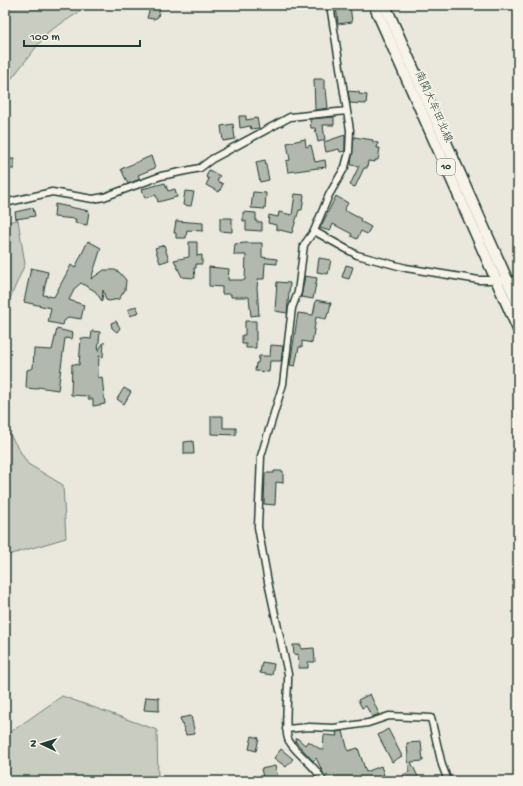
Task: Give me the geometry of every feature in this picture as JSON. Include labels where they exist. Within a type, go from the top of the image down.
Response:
[{"type":"main road","name":"南関大牟田北線","points":[[374,5],[518,329]]},
{"type":"main road","name":"南関大牟田北線","points":[[385,5],[513,280],[518,304]]},
{"type":"street","points":[[323,781],[314,767],[288,741],[286,729],[289,689],[288,674],[258,527],[261,456],[282,384],[292,308],[298,292],[304,245],[314,231],[329,195],[345,167],[349,152],[350,130],[330,5]]},
{"type":"street","points":[[5,203],[52,192],[93,198],[104,197],[161,176],[200,168],[212,159],[290,117],[347,111]]},
{"type":"street","points":[[314,231],[357,256],[406,268],[479,280],[513,280]]},
{"type":"street","points":[[286,729],[309,727],[334,728],[368,723],[389,716],[431,718],[442,765],[448,781]]},
{"type":"shaded area","points":[[5,5],[85,5],[87,7],[48,32],[5,87]]},
{"type":"shaded area","points":[[18,220],[25,264],[8,303],[5,317],[5,222]]},
{"type":"shaded area","points":[[5,427],[28,464],[63,485],[66,538],[5,556]]},
{"type":"shaded area","points":[[62,696],[157,730],[158,781],[5,781],[5,736]]},
{"type":"building","points":[[151,5],[160,5],[158,17],[154,19],[147,18]]},
{"type":"building","points":[[336,5],[350,5],[352,22],[338,24]]},
{"type":"building","points":[[314,79],[324,79],[324,89],[326,89],[328,108],[315,110]]},
{"type":"building","points":[[348,91],[359,92],[359,94],[367,95],[366,104],[350,103]]},
{"type":"building","points":[[239,116],[246,116],[246,120],[257,118],[259,128],[251,129],[250,126],[240,128]]},
{"type":"building","points":[[334,117],[334,125],[323,125],[325,140],[318,142],[315,128],[311,128],[310,119]]},
{"type":"building","points":[[233,124],[235,139],[223,141],[221,126]]},
{"type":"building","points":[[345,135],[345,151],[340,152],[339,149],[326,152],[324,142]]},
{"type":"building","points":[[354,137],[373,140],[373,142],[378,143],[377,148],[380,148],[378,160],[375,160],[375,162],[368,161],[367,168],[364,168],[355,187],[350,185],[359,166],[351,165]]},
{"type":"building","points":[[305,139],[306,147],[311,145],[315,162],[325,160],[326,167],[288,172],[286,161],[290,160],[287,143]]},
{"type":"building","points":[[151,156],[155,168],[138,175],[140,179],[128,184],[121,169]]},
{"type":"building","points":[[5,159],[14,159],[14,169],[5,169]]},
{"type":"building","points":[[265,160],[269,180],[260,182],[256,162]]},
{"type":"building","points":[[209,170],[220,176],[217,181],[223,184],[219,192],[206,185],[209,179],[206,177]]},
{"type":"building","points":[[165,183],[168,191],[175,189],[177,197],[158,202],[156,195],[145,198],[142,189]]},
{"type":"building","points":[[185,191],[194,192],[191,206],[183,205]]},
{"type":"building","points":[[253,192],[266,193],[265,209],[251,208]]},
{"type":"building","points":[[295,194],[304,195],[302,210],[299,210],[292,233],[276,229],[276,225],[268,223],[269,215],[278,217],[279,212],[292,215]]},
{"type":"building","points":[[336,196],[348,203],[344,210],[361,219],[360,221],[371,227],[367,234],[361,231],[357,239],[351,236],[352,234],[333,224],[330,231],[320,228]]},
{"type":"building","points":[[55,204],[89,211],[87,225],[75,223],[76,219],[54,217]]},
{"type":"building","points":[[33,208],[35,216],[16,219],[15,212]]},
{"type":"building","points":[[243,212],[256,213],[256,222],[262,222],[262,231],[246,230],[246,221],[243,221]]},
{"type":"building","points":[[220,218],[232,218],[232,232],[220,231]]},
{"type":"building","points":[[176,221],[203,223],[203,231],[187,230],[186,238],[176,238],[176,233],[174,233]]},
{"type":"building","points":[[88,241],[101,248],[91,279],[104,270],[115,270],[119,272],[126,280],[125,290],[119,299],[109,301],[106,300],[103,290],[102,301],[95,291],[81,283],[75,288],[69,300],[84,305],[81,319],[69,317],[64,321],[63,325],[48,322],[51,308],[24,302],[31,268],[48,272],[43,295],[54,297],[71,265],[75,268]]},
{"type":"building","points":[[189,242],[197,242],[197,256],[202,255],[202,264],[196,264],[196,268],[194,268],[195,278],[182,277],[174,260],[189,257]]},
{"type":"building","points":[[262,243],[262,257],[277,259],[277,264],[265,263],[264,279],[258,279],[257,288],[259,315],[251,316],[249,297],[231,297],[231,294],[222,294],[222,287],[209,286],[209,267],[229,269],[228,280],[245,280],[246,255],[234,255],[235,244]]},
{"type":"building","points":[[164,245],[169,260],[160,263],[155,248]]},
{"type":"building","points":[[319,258],[331,260],[328,274],[317,272]]},
{"type":"building","points":[[346,265],[353,267],[349,279],[342,277]]},
{"type":"building","points":[[305,276],[317,278],[313,299],[301,297]]},
{"type":"building","points":[[277,282],[290,283],[287,313],[275,311]]},
{"type":"building","points":[[316,300],[331,303],[329,313],[326,319],[316,317],[312,343],[302,341],[302,347],[299,347],[295,366],[290,365],[298,313],[313,315]]},
{"type":"building","points":[[136,306],[139,312],[131,316],[128,310]]},
{"type":"building","points":[[116,321],[120,328],[117,332],[112,328],[111,323]]},
{"type":"building","points":[[245,321],[256,321],[256,348],[246,348],[246,344],[242,344],[242,335],[245,335]]},
{"type":"building","points":[[57,329],[73,333],[72,339],[65,338],[58,390],[38,387],[37,389],[26,388],[27,370],[33,368],[34,349],[52,350]]},
{"type":"building","points":[[92,331],[100,332],[98,351],[104,342],[103,357],[99,356],[98,378],[102,377],[105,404],[93,406],[93,399],[88,399],[88,396],[71,395],[72,364],[79,365],[81,338],[91,339]]},
{"type":"building","points":[[271,345],[283,346],[281,361],[270,361],[269,372],[255,371],[259,356],[270,356]]},
{"type":"building","points":[[124,388],[131,392],[124,404],[117,399]]},
{"type":"building","points":[[211,416],[223,416],[223,428],[236,428],[236,435],[211,434]]},
{"type":"building","points":[[193,441],[194,454],[184,454],[184,442]]},
{"type":"building","points":[[274,471],[283,471],[283,483],[276,482],[275,505],[264,504],[265,473],[274,473]]},
{"type":"building","points":[[293,645],[301,645],[301,649],[314,648],[315,662],[308,662],[308,668],[299,668],[298,654],[294,655]]},
{"type":"building","points":[[262,662],[274,664],[272,675],[260,673]]},
{"type":"building","points":[[370,694],[379,714],[372,717],[366,706],[362,708],[358,700]]},
{"type":"building","points":[[146,697],[159,698],[159,711],[144,710]]},
{"type":"building","points":[[191,716],[195,734],[186,735],[180,718]]},
{"type":"building","points":[[388,729],[402,756],[392,762],[378,735]]},
{"type":"building","points":[[343,731],[348,751],[358,748],[366,772],[381,766],[384,775],[380,776],[382,781],[327,781],[316,758],[313,761],[295,741],[297,738],[305,745],[308,741],[323,751],[324,735],[337,736],[336,732]]},
{"type":"building","points":[[252,736],[259,738],[256,751],[249,749]]},
{"type":"building","points":[[421,742],[423,761],[411,762],[420,781],[406,781],[403,775],[409,772],[407,743]]},
{"type":"building","points":[[281,749],[293,759],[286,767],[274,758]]},
{"type":"building","points":[[275,766],[279,781],[264,781],[261,769]]},
{"type":"waterway","points":[[515,5],[518,18]]}]
